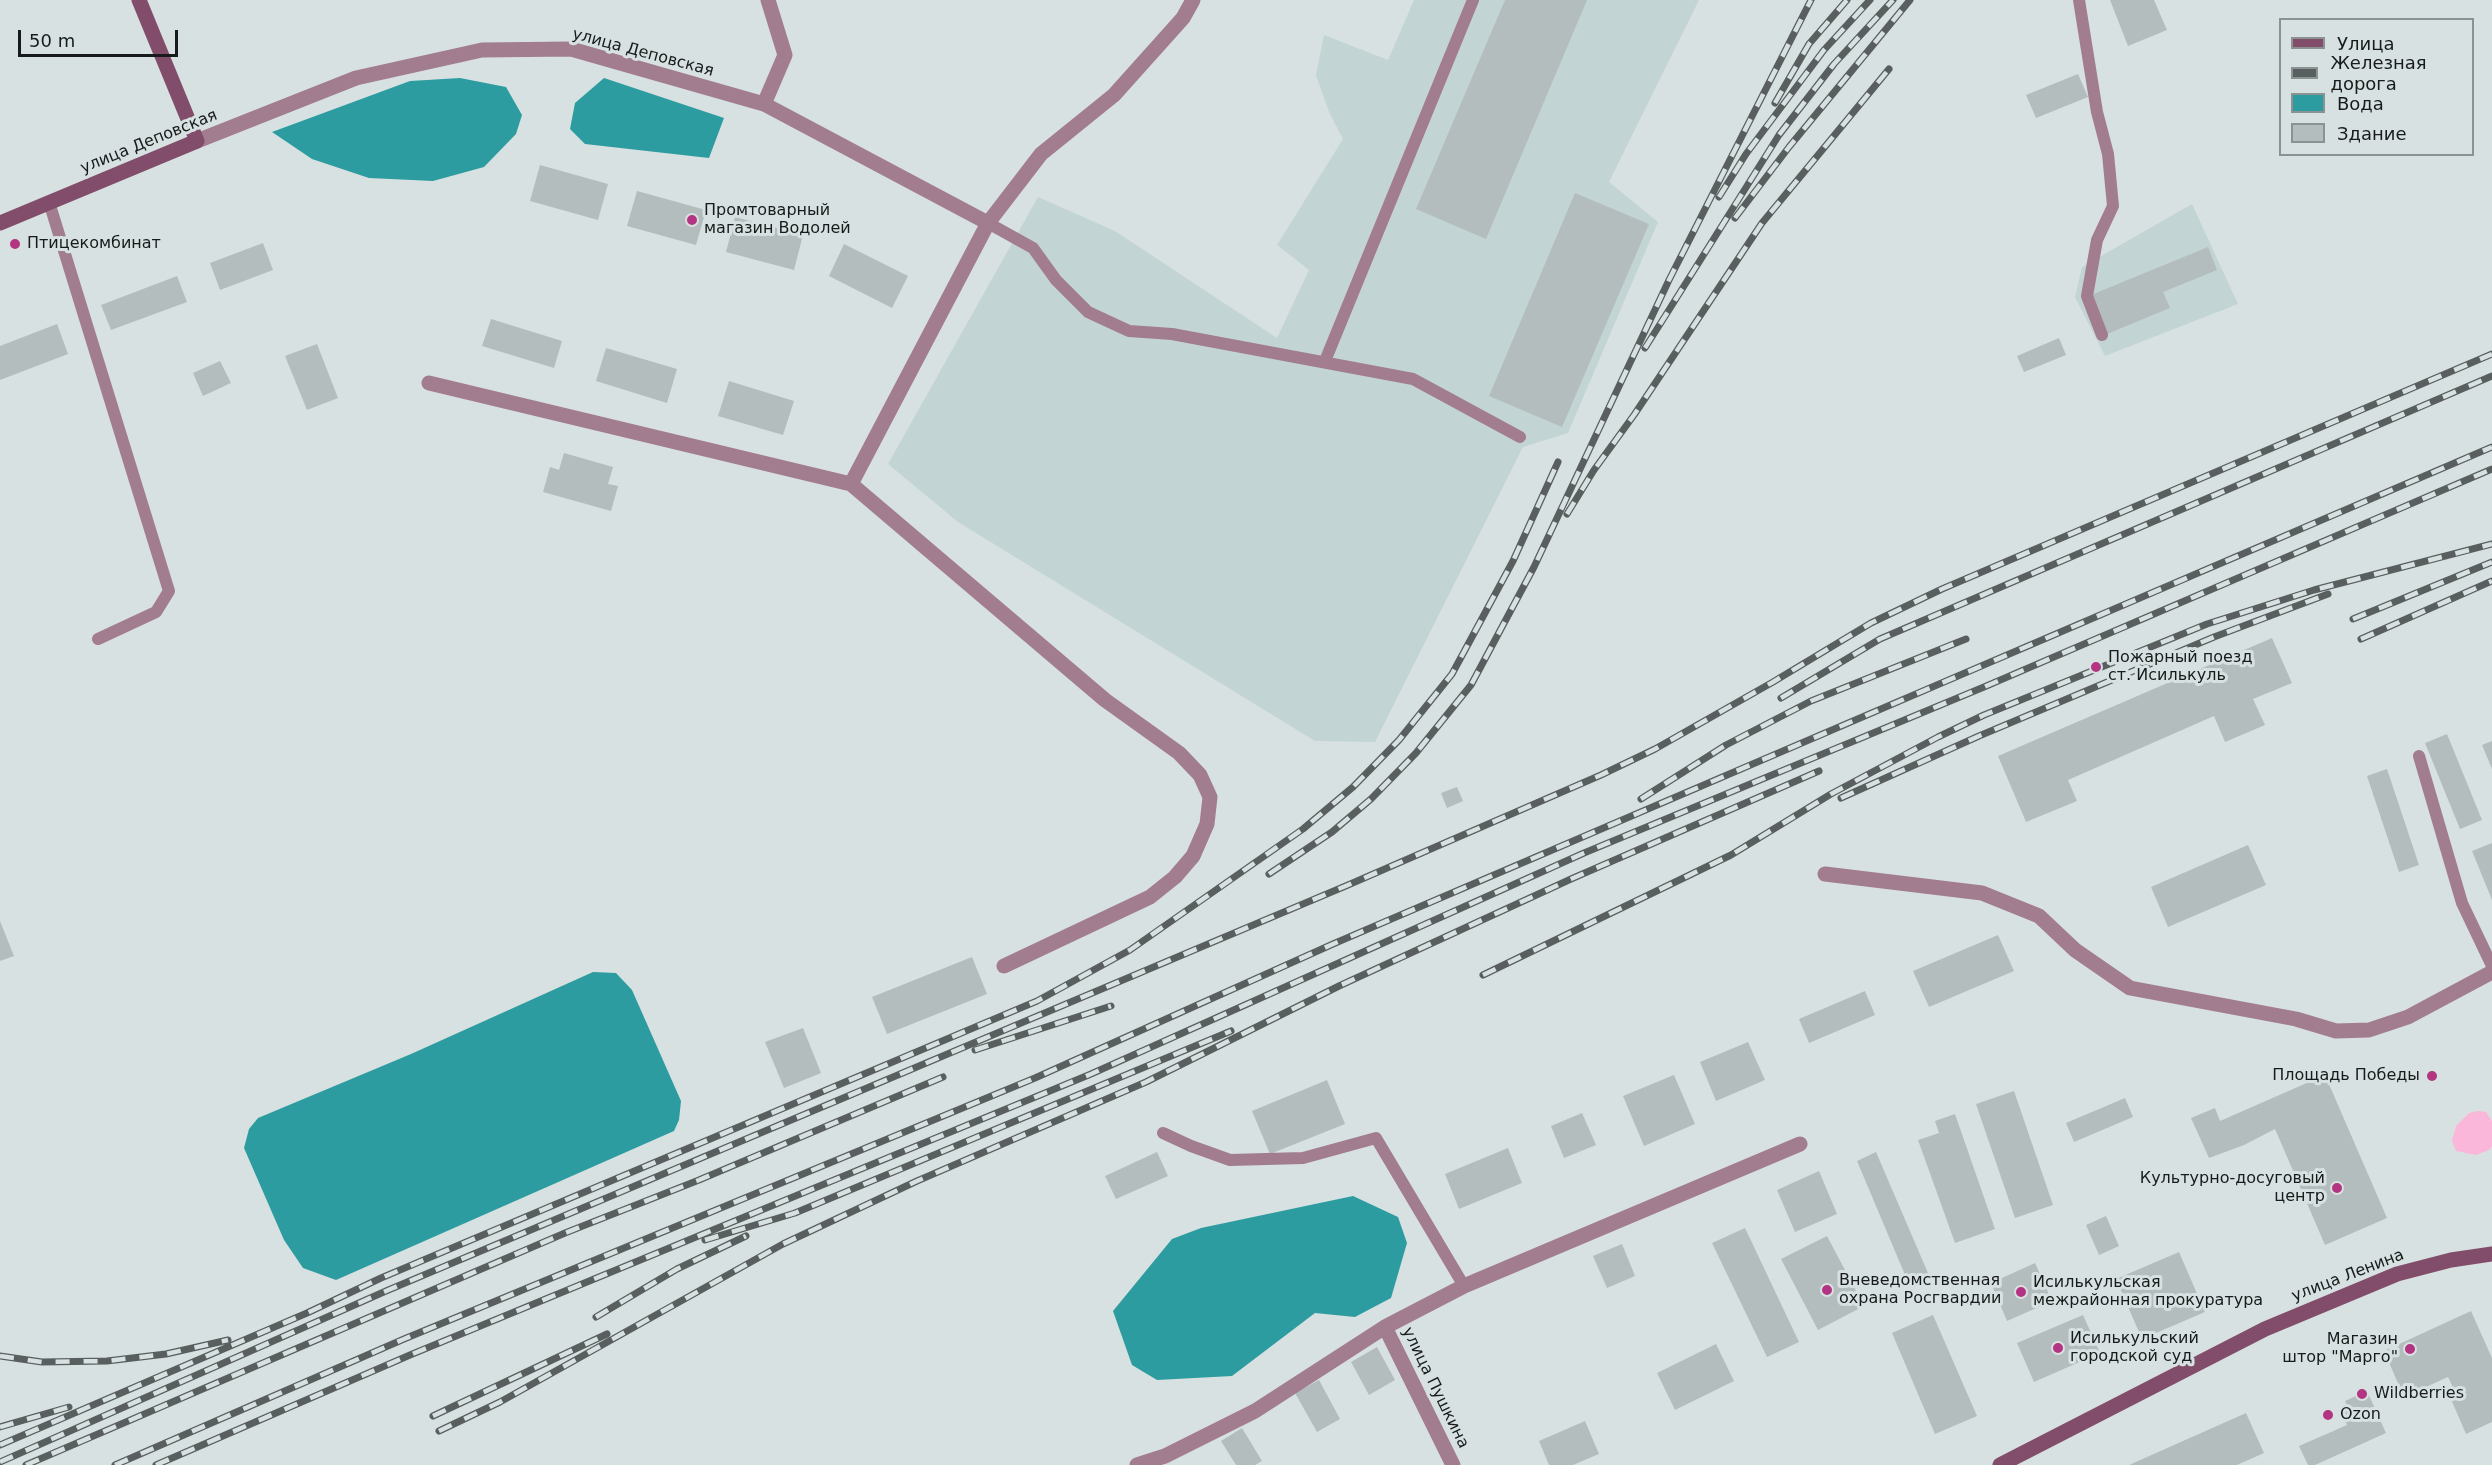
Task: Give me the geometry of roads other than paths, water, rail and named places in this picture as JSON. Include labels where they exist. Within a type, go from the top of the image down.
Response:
[{"type":"street","points":[[139,0],[197,141]]},
{"type":"street","points":[[764,104],[785,55],[768,0]]},
{"type":"street","points":[[851,484],[988,223],[1041,154],[1114,95],[1183,18],[1193,0]]},
{"type":"street","name":"улица Деповская","points":[[0,222],[356,78],[482,51],[571,50],[764,104],[988,223]]},
{"type":"street","points":[[429,383],[851,484],[1105,700],[1179,753],[1200,775],[1209,797],[1208,824],[1193,856],[1175,878],[1150,897],[1004,966]]},
{"type":"street","points":[[1825,874],[1982,893],[2039,916],[2075,950],[2130,988],[2296,1019],[2336,1031],[2369,1030],[2408,1017],[2492,972]]},
{"type":"street","points":[[1137,1465],[1165,1456],[1255,1411],[1385,1327],[1464,1286],[1800,1144]]},
{"type":"street","name":"улица Ленина","points":[[2000,1465],[2265,1329],[2397,1274],[2451,1260],[2492,1254]]},
{"type":"street","name":"улица Пушкина","points":[[1385,1327],[1452,1465]]},
{"type":"lane","points":[[1325,361],[1473,0]]},
{"type":"lane","points":[[2079,0],[2097,112],[2108,154],[2113,206],[2097,240],[2087,296],[2102,335]]},
{"type":"lane","points":[[49,202],[169,591],[156,612],[98,639]]},
{"type":"lane","points":[[988,223],[1033,248],[1056,280],[1089,312],[1129,331],[1172,334],[1413,379],[1520,437]]},
{"type":"lane","points":[[2419,756],[2462,903],[2492,966]]},
{"type":"lane","points":[[1163,1133],[1230,1160],[1303,1158],[1376,1138],[1464,1286]]},
{"type":"water","points":[[460,78],[506,87],[522,115],[516,134],[484,167],[433,181],[369,178],[312,159],[272,132],[410,81]]},
{"type":"water","points":[[604,78],[724,118],[709,158],[585,144],[570,129],[575,103]]},
{"type":"water","points":[[593,972],[616,973],[632,990],[681,1101],[679,1120],[674,1131],[336,1280],[303,1268],[284,1240],[244,1148],[249,1129],[258,1118],[411,1054]]},
{"type":"water","points":[[1353,1196],[1398,1217],[1407,1243],[1391,1298],[1355,1317],[1315,1313],[1232,1376],[1157,1380],[1132,1365],[1113,1311],[1172,1239],[1201,1228]]},
{"type":"railway","points":[[1269,874],[1332,832],[1371,799],[1416,753],[1471,685],[1534,567],[1669,280],[1811,0]]},
{"type":"railway","points":[[1775,103],[1809,44],[1847,0]]},
{"type":"railway","points":[[1719,197],[1746,154],[1824,50],[1870,0]]},
{"type":"railway","points":[[1645,348],[1779,135],[1834,64],[1893,0]]},
{"type":"railway","points":[[1735,218],[1789,147],[1910,0]]},
{"type":"railway","points":[[1567,514],[1594,470],[1634,415],[1762,223],[1889,69]]},
{"type":"railway","points":[[0,1462],[386,1291],[1348,885],[1601,775],[1655,749],[1871,623],[1942,589],[2492,354]]},
{"type":"railway","points":[[1781,698],[1880,639],[2492,376]]},
{"type":"railway","points":[[115,1465],[404,1339],[1035,1078],[1333,944],[2492,447]]},
{"type":"railway","points":[[0,1445],[307,1313],[381,1278],[1037,1001],[1130,950],[1303,829],[1353,787],[1399,740],[1452,674],[1513,561],[1558,462]]},
{"type":"railway","points":[[156,1465],[410,1355],[1091,1074],[1584,853],[1984,687],[2492,469]]},
{"type":"railway","points":[[1483,975],[1731,855],[1831,794],[1984,715],[2207,624],[2314,590],[2492,544]]},
{"type":"railway","points":[[2353,619],[2492,562]]},
{"type":"railway","points":[[2361,639],[2492,581]]},
{"type":"railway","points":[[1841,798],[1979,736],[2214,637],[2328,594]]},
{"type":"railway","points":[[1641,799],[1726,745],[1811,701],[1966,639]]},
{"type":"railway","points":[[439,1431],[500,1402],[783,1244],[917,1181],[1146,1082],[1339,986],[1571,879],[1819,771]]},
{"type":"railway","points":[[975,1050],[1111,1006]]},
{"type":"railway","points":[[705,1240],[795,1213],[1231,1031]]},
{"type":"railway","points":[[26,1465],[565,1233],[699,1180],[943,1077]]},
{"type":"railway","points":[[596,1317],[677,1269],[746,1236]]},
{"type":"railway","points":[[433,1416],[607,1334]]},
{"type":"railway","points":[[0,1356],[42,1362],[107,1361],[166,1354],[228,1340]]},
{"type":"railway","points":[[0,1427],[69,1407]]},
{"type":"place","name":"Промтоварный магазин Водолей","points":[[692,220]]},
{"type":"place","name":"Птицекомбинат","points":[[15,244]]},
{"type":"place","name":"Пожарный поезд ст. Исилькуль","points":[[2096,667]]},
{"type":"place","name":"Площадь Победы","points":[[2432,1076]]},
{"type":"place","name":"Культурно-досуговый центр","points":[[2337,1188]]},
{"type":"place","name":"Вневедомственная охрана Росгвардии","points":[[1827,1290]]},
{"type":"place","name":"Исилькульская межрайонная прокуратура","points":[[2021,1292]]},
{"type":"place","name":"Исилькульский городской суд","points":[[2058,1348]]},
{"type":"place","name":"Магазин штор \"Марго\"","points":[[2410,1349]]},
{"type":"place","name":"Wildberries","points":[[2362,1394]]},
{"type":"place","name":"Ozon","points":[[2328,1415]]}]
